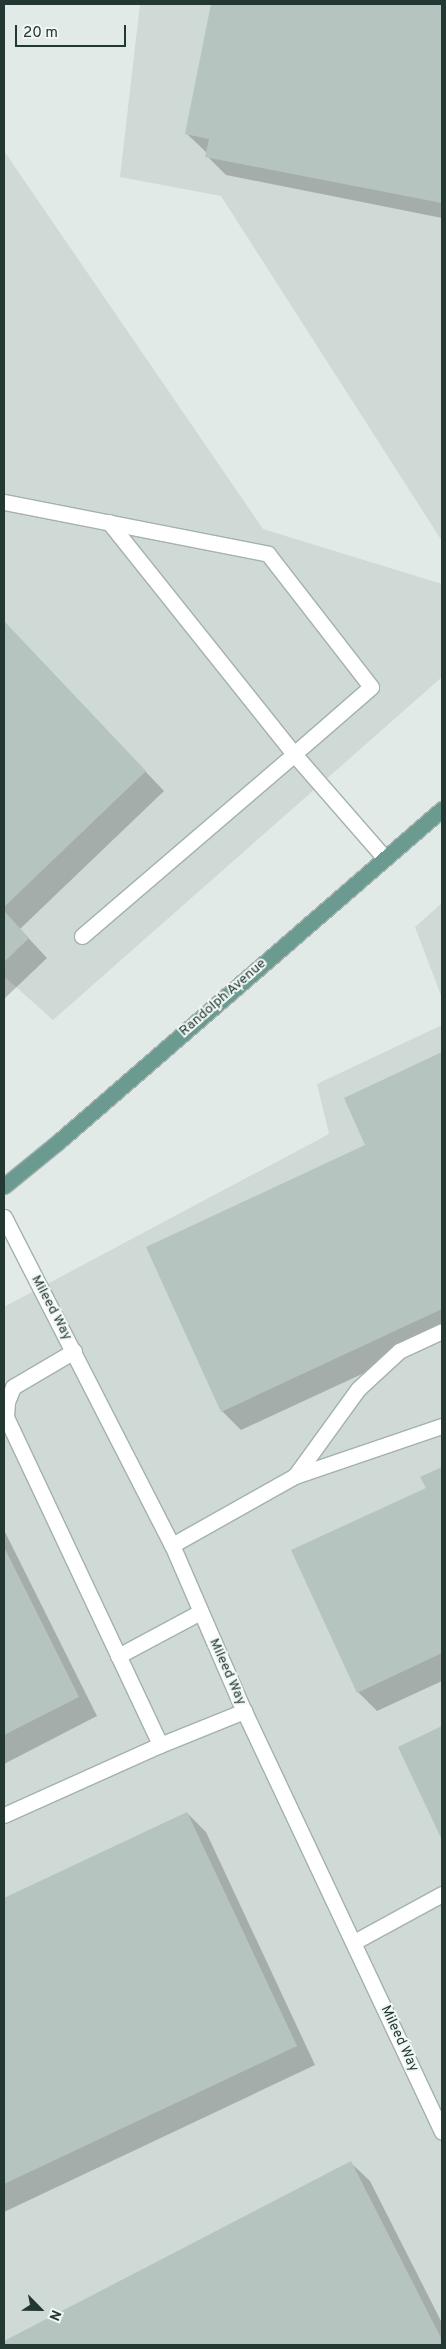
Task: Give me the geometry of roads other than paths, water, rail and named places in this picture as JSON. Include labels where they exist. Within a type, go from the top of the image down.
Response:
[{"type":"main road","name":"Randolph Avenue","points":[[4,1186],[58,1142],[384,857],[442,809]]},
{"type":"street","points":[[4,502],[268,554],[371,687],[82,936]]},
{"type":"street","points":[[109,522],[294,754],[384,857]]},
{"type":"street","name":"Mileed Way","points":[[4,1217],[172,1545],[244,1711],[442,2132]]},
{"type":"street","points":[[295,1476],[358,1389],[399,1351],[442,1331]]},
{"type":"street","points":[[74,1351],[14,1387],[7,1402],[6,1416],[160,1745]]},
{"type":"street","points":[[172,1545],[295,1476],[442,1426]]},
{"type":"street","points":[[118,1656],[200,1612]]},
{"type":"street","points":[[4,1816],[160,1745],[244,1711]]},
{"type":"street","points":[[354,1942],[442,1894]]}]
